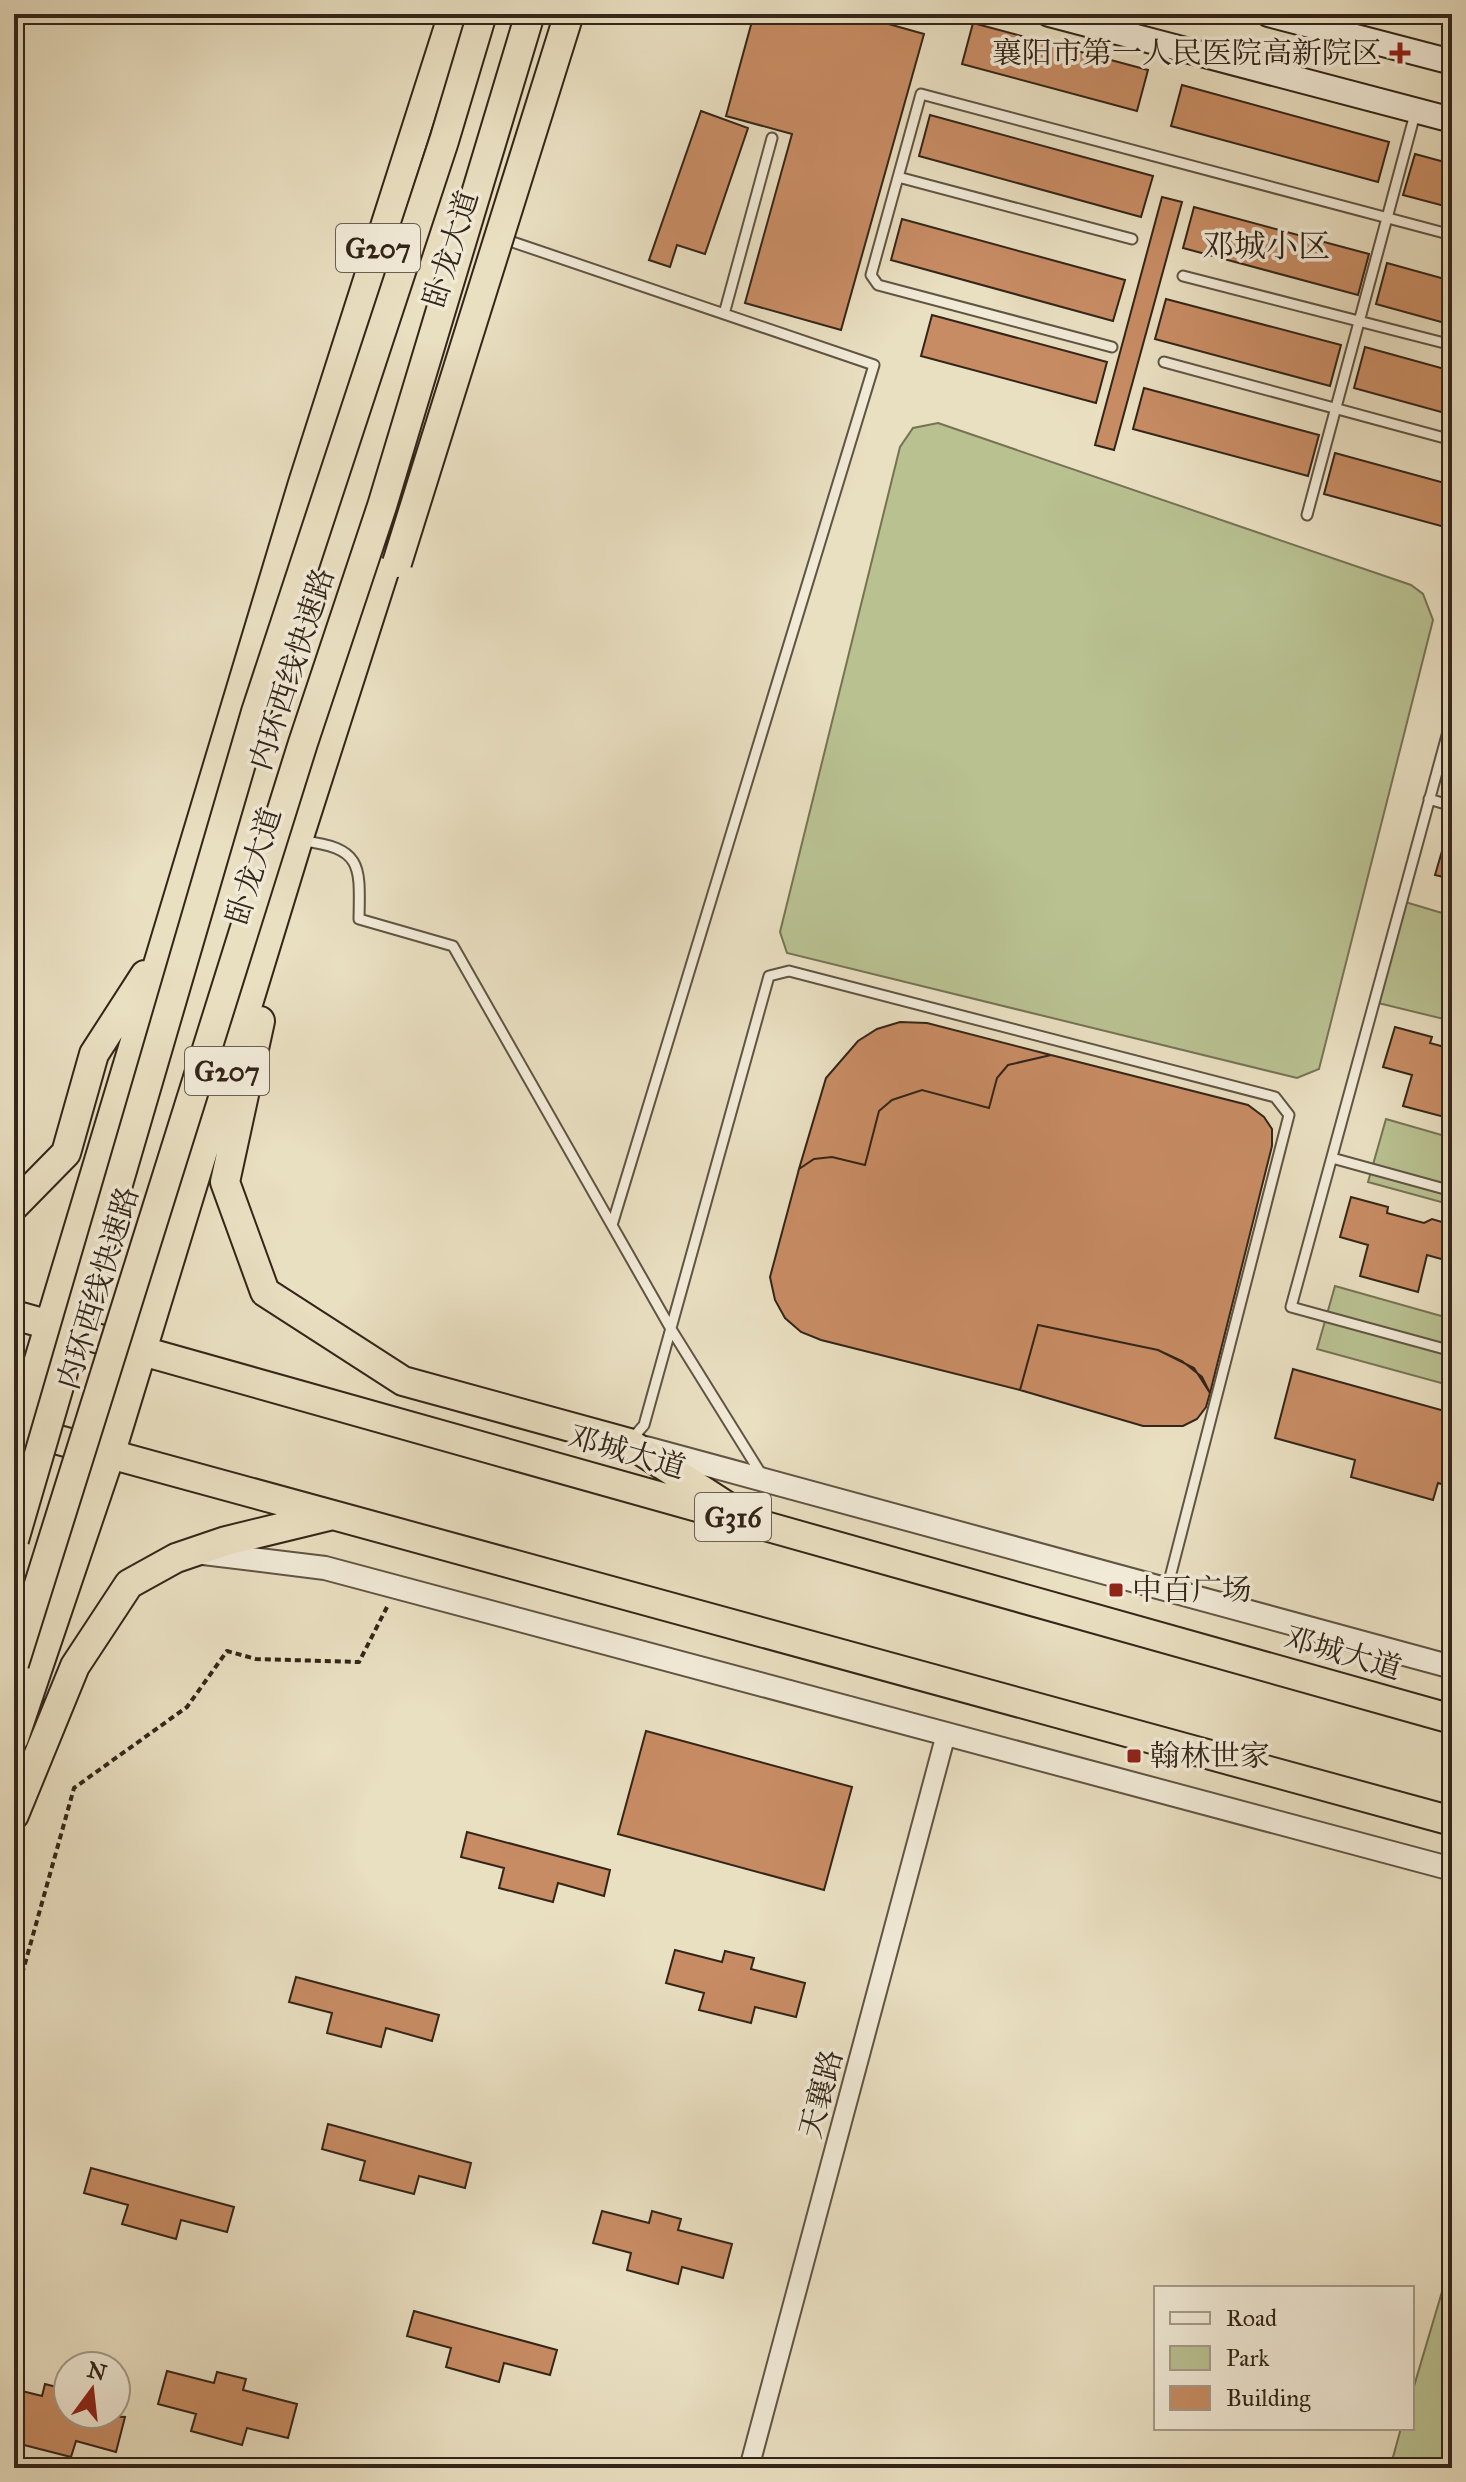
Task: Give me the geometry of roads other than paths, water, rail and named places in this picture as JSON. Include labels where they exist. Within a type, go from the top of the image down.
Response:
[{"type":"highway","points":[[205,807],[245,638],[441,14]]},
{"type":"highway","name":"G207","points":[[15,1434],[52,1324],[303,483],[453,14]]},
{"type":"highway","name":"内环西线快速路","points":[[14,1540],[256,712],[444,141],[482,14]]},
{"type":"highway","name":"内环西线快速路","points":[[14,1664],[303,743],[382,506],[530,14]]},
{"type":"highway","name":"卧龙大道","points":[[14,1738],[110,1455],[298,840],[559,14]]},
{"type":"highway","points":[[330,739],[375,631],[569,14]]},
{"type":"highway","points":[[298,840],[225,1182],[265,1292],[403,1381],[629,1443],[751,1522]]},
{"type":"highway","points":[[14,1206],[66,1153],[94,1054],[162,948]]},
{"type":"highway","name":"邓城大道","points":[[14,1315],[1452,1719]]},
{"type":"highway","points":[[15,1434],[110,1455],[333,1515],[1452,1821]]},
{"type":"highway","points":[[14,1815],[75,1666],[129,1584],[194,1552],[333,1515]]},
{"type":"main road","points":[[1049,14],[1452,120]]},
{"type":"main road","points":[[1268,14],[1452,62]]},
{"type":"street","points":[[629,1443],[1452,1667]]},
{"type":"street","points":[[194,1552],[325,1568],[1452,1869]]},
{"type":"street","name":"天襄路","points":[[749,2468],[946,1734]]},
{"type":"lane","points":[[1112,347],[878,285],[871,275],[921,94],[1452,235]]},
{"type":"lane","points":[[1307,515],[1416,110]]},
{"type":"lane","points":[[724,314],[772,138]]},
{"type":"lane","points":[[898,177],[1132,239]]},
{"type":"lane","points":[[491,235],[874,365],[612,1225]]},
{"type":"lane","points":[[1183,276],[1452,345]]},
{"type":"lane","points":[[1164,362],[1452,440]]},
{"type":"lane","points":[[1452,717],[1291,1307],[1452,1351]]},
{"type":"lane","points":[[1429,799],[1452,806]]},
{"type":"lane","points":[[298,840],[327,844],[350,856],[360,873],[359,919],[453,946],[671,1329],[764,1479]]},
{"type":"lane","points":[[629,1443],[644,1425],[769,976],[789,971],[1275,1097],[1289,1115],[1167,1589]]},
{"type":"lane","points":[[1332,1158],[1452,1191]]},
{"type":"place","name":"襄阳市第一人民医院高新院区","points":[[1400,53]]},
{"type":"place","name":"中百广场","points":[[1116,1590]]},
{"type":"place","name":"翰林世家","points":[[1134,1756]]},
{"type":"district","name":"邓城小区","points":[[1266,246]]}]
